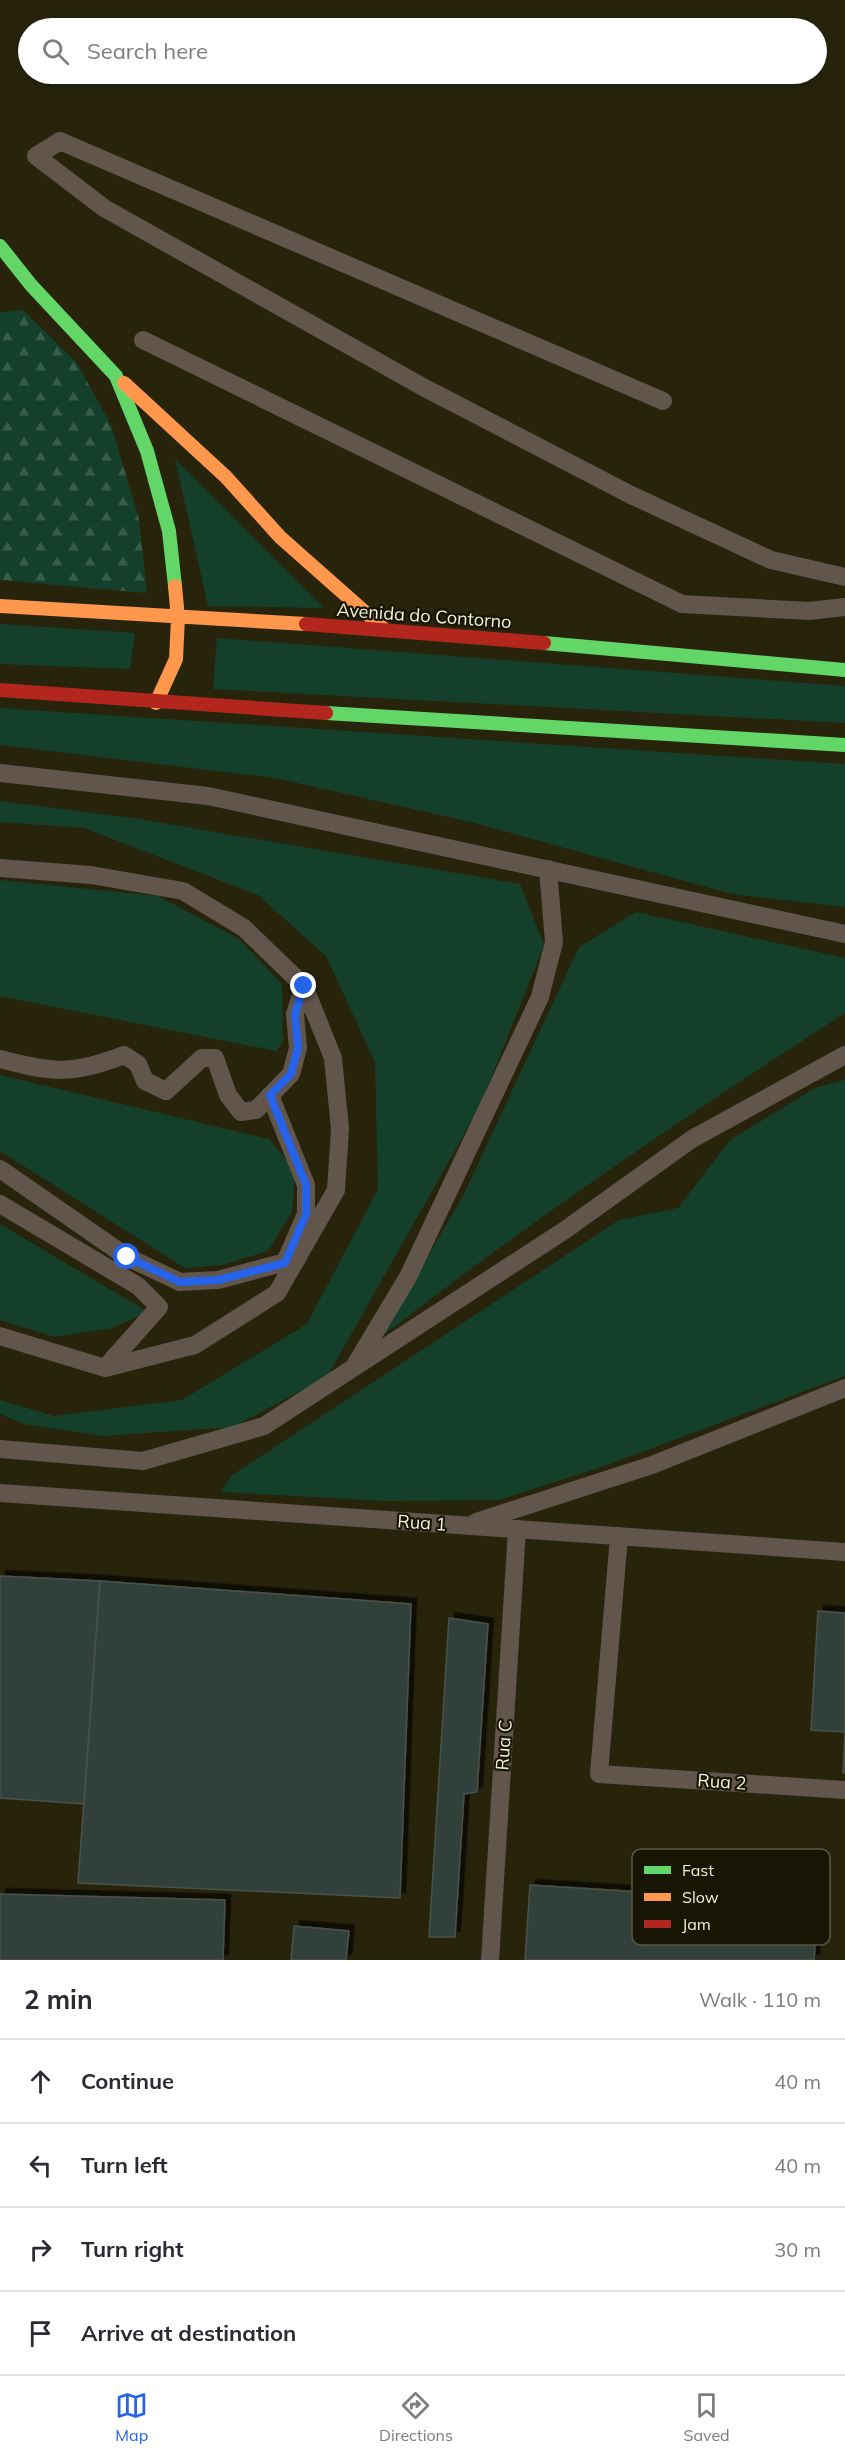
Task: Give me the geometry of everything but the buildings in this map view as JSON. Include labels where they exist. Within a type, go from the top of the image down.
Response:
[{"type":"main road","points":[[0,246],[31,285],[116,376],[226,477],[280,537],[384,629]]},
{"type":"main road","points":[[116,376],[147,451],[168,531],[178,618],[176,659],[156,703]]},
{"type":"main road","name":"Avenida do Contorno","points":[[0,606],[384,629],[845,670]]},
{"type":"main road","points":[[0,690],[156,703],[845,745]]},
{"type":"lane","points":[[663,401],[60,141],[36,156],[104,208],[423,387],[631,495],[771,560],[845,577]]},
{"type":"lane","points":[[143,340],[682,604],[809,611],[845,607]]},
{"type":"lane","points":[[0,773],[208,796],[845,934]]},
{"type":"lane","points":[[0,867],[91,875],[183,891],[244,928],[304,986],[333,1058],[340,1129],[336,1190],[291,1261],[218,1280],[180,1282],[127,1257],[0,1169]]},
{"type":"lane","points":[[351,1371],[408,1277],[540,997],[554,942],[548,869]]},
{"type":"lane","points":[[0,1059],[56,1072],[83,1070],[124,1055],[138,1064],[145,1081],[166,1091],[202,1058],[215,1058],[228,1095],[241,1112],[256,1110],[291,1074],[298,1048],[295,1014],[304,986]]},
{"type":"lane","points":[[0,1449],[142,1461],[264,1426],[565,1230],[692,1139],[845,1055]]},
{"type":"lane","points":[[0,1336],[105,1368],[195,1345],[277,1293],[291,1261],[306,1214],[306,1185],[270,1095]]},
{"type":"lane","points":[[0,1204],[138,1286],[159,1307],[105,1368]]},
{"type":"lane","points":[[466,1526],[652,1465],[845,1388]]},
{"type":"lane","name":"Rua 1","points":[[0,1493],[845,1552]]},
{"type":"lane","name":"Rua C","points":[[490,1960],[517,1529]]},
{"type":"lane","name":"Rua 2","points":[[619,1536],[599,1774],[845,1790]]},
{"type":"green space","points":[[23,310],[77,363],[111,425],[139,519],[147,593],[0,580],[0,312]]},
{"type":"green space","points":[[175,459],[324,608],[208,606]]},
{"type":"green space","points":[[0,624],[135,633],[130,669],[0,664]]},
{"type":"green space","points":[[217,638],[845,686],[845,723],[213,689]]},
{"type":"green space","points":[[0,708],[845,764],[845,907],[732,894],[471,822],[275,778],[0,745]]},
{"type":"green space","points":[[0,801],[139,819],[520,884],[544,945],[480,1106],[327,1377],[233,1427],[104,1436],[24,1424],[0,1414],[0,1400],[54,1416],[182,1400],[307,1324],[378,1189],[375,1062],[326,956],[258,895],[84,828],[0,822]]},
{"type":"green space","points":[[0,880],[158,896],[239,939],[282,984],[283,1042],[276,1051],[0,996]]},
{"type":"green space","points":[[636,912],[845,958],[845,1013],[610,1170],[494,1252],[381,1337],[464,1194],[579,947]]},
{"type":"green space","points":[[0,1075],[269,1139],[295,1170],[292,1212],[268,1251],[222,1265],[185,1268],[0,1151]]},
{"type":"green space","points":[[845,1080],[845,1376],[599,1468],[498,1500],[388,1501],[221,1492],[231,1476],[619,1220],[678,1208],[730,1140],[815,1088]]},
{"type":"green space","points":[[0,1224],[148,1312],[112,1328],[55,1337],[0,1320]]},
{"type":"traffic: fast","points":[[0,246],[31,285],[116,376],[147,451],[169,531],[175,586]]},
{"type":"traffic: fast","points":[[544,643],[845,670]]},
{"type":"traffic: fast","points":[[326,713],[845,745]]},
{"type":"traffic: slow","points":[[124,383],[226,477],[280,537],[384,629]]},
{"type":"traffic: slow","points":[[156,703],[176,659],[178,618],[175,586]]},
{"type":"traffic: slow","points":[[0,606],[306,624]]},
{"type":"traffic: jam","points":[[306,624],[544,643]]},
{"type":"traffic: jam","points":[[0,690],[326,713]]},
{"type":"route","points":[[127,1257],[180,1282],[218,1280],[285,1263],[306,1214],[306,1185],[270,1095],[291,1074],[298,1048],[295,1014],[304,986]]}]
